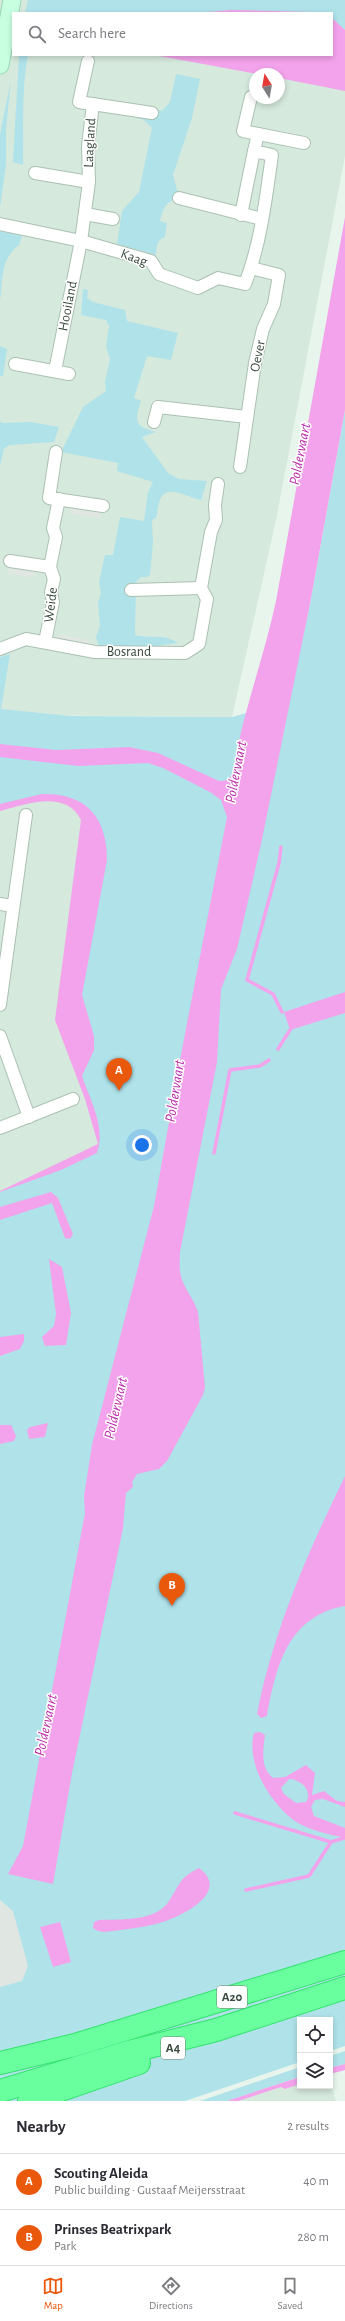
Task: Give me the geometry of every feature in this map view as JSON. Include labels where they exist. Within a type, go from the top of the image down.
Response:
[{"type":"highway","name":"A20","points":[[0,2069],[345,1962]]},
{"type":"highway","name":"A20","points":[[0,2091],[84,2074],[345,1988]]},
{"type":"highway","name":"A20","points":[[0,2063],[72,2046]]},
{"type":"highway","points":[[29,2101],[84,2074]]},
{"type":"main road","points":[[1,54],[12,0]]},
{"type":"street","name":"Laagland","points":[[88,61],[79,102],[152,113]]},
{"type":"street","name":"Laagland","points":[[81,241],[89,182],[88,146],[93,104]]},
{"type":"street","points":[[249,104],[243,131],[304,143]]},
{"type":"street","points":[[241,215],[258,134]]},
{"type":"street","points":[[251,268],[262,219],[272,155],[254,152]]},
{"type":"street","name":"Laagland","points":[[35,173],[89,182]]},
{"type":"street","points":[[179,198],[241,215],[262,219]]},
{"type":"street","points":[[84,214],[113,219]]},
{"type":"street","name":"Kaag","points":[[0,224],[81,241],[151,261],[159,274],[198,288],[218,278],[245,284],[251,268]]},
{"type":"street","name":"Hooiland","points":[[56,371],[81,241]]},
{"type":"street","name":"Oever","points":[[240,467],[257,356],[263,329],[274,304],[279,275],[251,268]]},
{"type":"street","points":[[15,364],[69,374]]},
{"type":"street","points":[[154,422],[158,407],[247,417]]},
{"type":"street","points":[[56,452],[49,498],[103,506]]},
{"type":"street","name":"Bosrand","points":[[0,649],[26,639],[96,652],[185,653],[199,644],[207,599],[201,588],[211,532],[216,520],[215,505],[218,484]]},
{"type":"street","name":"Weide","points":[[45,642],[53,602],[51,592],[54,579],[50,568],[56,537],[53,528],[59,499]]},
{"type":"street","name":"Weide","points":[[10,561],[50,568]]},
{"type":"street","points":[[131,590],[201,588]]},
{"type":"street","points":[[0,1005],[26,815]]},
{"type":"street","points":[[0,904],[13,906]]},
{"type":"street","points":[[0,1036],[29,1117]]},
{"type":"street","points":[[0,1128],[73,1099]]},
{"type":"shaded area","points":[[0,0],[345,0],[345,156],[277,515],[232,717],[0,715]]},
{"type":"shaded area","points":[[28,0],[345,0],[345,30],[333,19],[333,12],[232,10],[207,12],[25,12]]},
{"type":"shaded area","points":[[19,56],[28,56],[24,82],[23,165],[13,162]]},
{"type":"shaded area","points":[[176,74],[200,79],[192,118],[173,175],[177,190],[181,192],[177,199],[167,204],[164,210],[160,221],[167,223],[165,237],[158,242],[156,255],[117,244],[122,211],[139,192],[152,128],[144,120],[136,118],[138,106],[162,111],[170,102]]},
{"type":"shaded area","points":[[11,80],[6,129],[6,164],[0,208],[0,134]]},
{"type":"shaded area","points":[[0,231],[22,236],[19,245],[8,257],[5,263],[0,301]]},
{"type":"shaded area","points":[[83,289],[88,290],[87,298],[93,302],[125,310],[127,321],[178,333],[171,360],[147,356],[134,398],[141,401],[137,414],[138,422],[144,428],[156,432],[142,437],[168,473],[179,479],[207,481],[201,500],[176,492],[166,493],[162,496],[156,518],[152,520],[153,543],[150,575],[141,577],[136,582],[135,635],[162,637],[178,643],[146,647],[99,647],[96,637],[100,626],[98,603],[101,593],[99,582],[105,555],[113,555],[120,517],[144,521],[148,492],[153,482],[117,471],[118,463],[61,452],[83,407],[106,391],[105,382],[110,359],[106,347],[109,326],[106,320],[81,315]]},
{"type":"shaded area","points":[[0,346],[7,349],[3,376],[0,376]]},
{"type":"shaded area","points":[[345,410],[345,2046],[333,2050],[333,2017],[297,2017],[297,2063],[185,2101],[0,2101],[0,1192],[95,1150],[99,1144],[97,1133],[57,1017],[84,811],[58,798],[0,809],[0,657],[10,654],[1,709],[70,716],[232,717],[289,701],[310,604]]},
{"type":"shaded area","points":[[0,421],[2,423],[30,422],[59,427],[54,442],[9,445],[4,449],[0,466]]},
{"type":"shaded area","points":[[70,507],[101,512],[100,518],[69,513]]},
{"type":"shaded area","points":[[9,567],[35,572],[34,578],[7,573]]},
{"type":"shaded area","points":[[58,634],[90,640],[89,647],[56,640]]},
{"type":"shaded area","points":[[58,798],[84,808],[99,1144],[95,1150],[0,1192],[0,809]]},
{"type":"shaded area","points":[[0,1900],[13,1911],[28,1966],[22,1981],[0,1987]]},
{"type":"shaded area","points":[[345,2051],[345,2064],[333,2067],[333,2055]]},
{"type":"shaded area","points":[[297,2068],[297,2078],[227,2101],[200,2101]]},
{"type":"shaded area","points":[[297,2080],[297,2089],[332,2089],[336,2101],[223,2101]]},
{"type":"water","points":[[232,10],[312,12],[207,12]]},
{"type":"water","points":[[333,19],[345,30],[345,91],[285,79],[285,68],[249,68],[249,72],[159,56],[333,56]]},
{"type":"water","name":"Poldervaart","points":[[345,217],[345,410],[310,604],[261,844],[237,949],[221,989],[217,1062],[180,1252],[181,1277],[198,1312],[205,1387],[203,1395],[167,1461],[159,1469],[137,1474],[132,1482],[133,1487],[126,1493],[123,1528],[72,1773],[53,1884],[8,1874],[23,1846],[85,1513],[84,1496],[92,1445],[154,1206],[183,1044],[227,817],[221,800],[210,792],[163,768],[148,763],[78,766],[0,757],[0,744],[56,750],[129,747],[158,753],[219,781],[227,780],[232,775],[241,731],[276,601]]},
{"type":"water","points":[[42,794],[71,798],[82,803],[91,810],[103,831],[106,845],[107,860],[82,995],[94,1036],[94,1050],[82,1076],[96,1114],[100,1133],[99,1143],[97,1153],[61,1170],[0,1192],[98,1144],[85,1099],[55,1020],[81,820],[74,810],[66,805],[56,802],[45,801],[0,811],[0,804]]},
{"type":"water","points":[[345,992],[345,1013],[290,1030],[284,1012]]},
{"type":"water","points":[[51,1192],[58,1198],[73,1234],[70,1239],[65,1238],[52,1203],[0,1220],[0,1207]]},
{"type":"water","points":[[49,1259],[62,1267],[71,1313],[66,1345],[45,1346],[42,1337],[54,1326],[56,1314]]},
{"type":"water","points":[[24,1334],[24,1341],[20,1349],[0,1356],[0,1337]]},
{"type":"water","points":[[48,1423],[45,1437],[29,1439],[27,1430],[30,1427]]},
{"type":"water","points":[[0,1425],[11,1425],[16,1436],[14,1441],[0,1444]]},
{"type":"water","points":[[345,1476],[345,1606],[326,1612],[310,1620],[298,1632],[288,1646],[281,1662],[275,1679],[267,1716],[261,1718],[257,1714],[272,1652],[282,1622],[305,1563]]},
{"type":"water","points":[[260,1732],[265,1735],[263,1753],[264,1764],[269,1774],[273,1778],[285,1777],[306,1765],[315,1773],[312,1795],[324,1791],[337,1801],[345,1802],[345,1807],[323,1799],[315,1800],[311,1807],[314,1816],[345,1828],[345,1838],[318,1831],[298,1823],[283,1811],[275,1802],[256,1769],[252,1745],[254,1733]],"holes":[[[289,1779],[293,1779],[301,1783],[307,1789],[308,1798],[306,1802],[296,1803],[284,1794],[281,1788]]]},
{"type":"water","points":[[199,1868],[208,1877],[210,1887],[206,1895],[198,1904],[188,1911],[165,1921],[143,1927],[104,1932],[93,1928],[94,1922],[99,1920],[137,1918],[156,1913],[169,1901],[183,1879]]},
{"type":"water","points":[[60,1922],[71,1962],[53,1967],[40,1927]]},
{"type":"water","points":[[345,2064],[345,2070],[333,2073],[333,2067]]},
{"type":"water","points":[[297,2078],[297,2085],[285,2089],[281,2087],[238,2101],[227,2101]]},
{"type":"waterway","points":[[281,847],[279,863],[247,980],[273,994],[282,1012]]},
{"type":"waterway","points":[[278,1049],[290,1030]]},
{"type":"waterway","points":[[214,1153],[230,1070],[260,1066],[269,1060]]},
{"type":"waterway","points":[[235,1813],[331,1842]]},
{"type":"waterway","points":[[246,1890],[309,1876],[331,1842],[344,1838]]},
{"type":"place","name":"Scouting Aleida","points":[[119,1091]]},
{"type":"place","name":"Prinses Beatrixpark","points":[[172,1606]]}]
